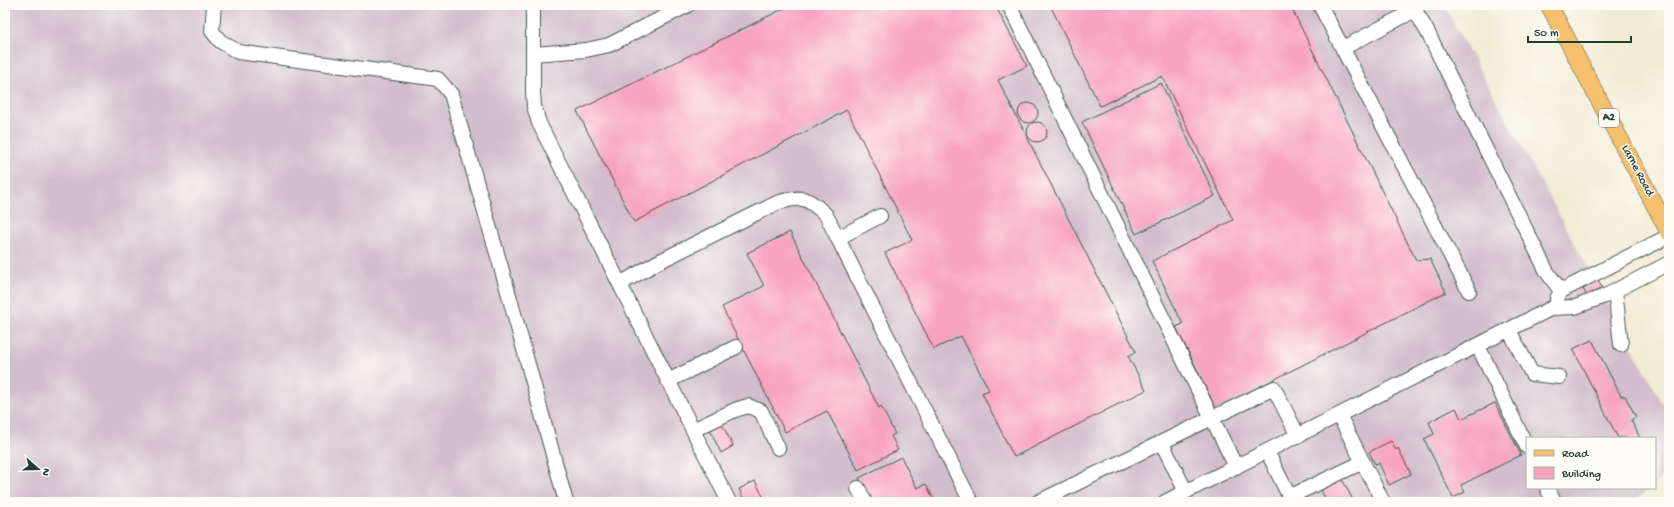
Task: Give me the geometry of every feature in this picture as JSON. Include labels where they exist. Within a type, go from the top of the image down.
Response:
[{"type":"main road","name":"Larne Road","points":[[1549,5],[1669,232]]},
{"type":"lane","points":[[214,5],[212,31],[220,42],[238,52],[438,79],[451,94],[505,281],[566,502]]},
{"type":"lane","points":[[533,5],[533,92],[534,106],[539,123],[729,502]]},
{"type":"lane","points":[[533,54],[586,50],[609,45],[688,5]]},
{"type":"lane","points":[[1009,5],[1236,467]]},
{"type":"lane","points":[[1320,5],[1469,291]]},
{"type":"lane","points":[[1343,48],[1413,8],[1427,31],[1547,272],[1561,291]]},
{"type":"lane","points":[[620,284],[656,263],[770,207],[794,198],[812,202],[826,215],[971,502]]},
{"type":"lane","points":[[838,238],[880,216]]},
{"type":"lane","points":[[1552,308],[1561,291],[1669,236]]},
{"type":"lane","points":[[1165,502],[1183,496],[1267,451],[1552,308],[1575,307],[1615,290],[1669,263]]},
{"type":"lane","points":[[1615,290],[1621,345]]},
{"type":"lane","points":[[1509,330],[1532,374],[1559,377]]},
{"type":"lane","points":[[1478,346],[1526,445]]},
{"type":"lane","points":[[668,381],[736,347]]},
{"type":"lane","points":[[1038,502],[1274,388],[1298,436]]},
{"type":"lane","points":[[693,430],[735,410],[748,406],[761,411],[778,448]]},
{"type":"lane","points":[[1339,415],[1383,502]]},
{"type":"lane","points":[[1162,443],[1183,496]]},
{"type":"lane","points":[[1267,451],[1291,499],[1363,462]]},
{"type":"lane","points":[[858,488],[865,502]]},
{"type":"lane","points":[[1548,489],[1554,502]]},
{"type":"shaded area","points":[[5,5],[1444,5],[1669,415],[1669,472],[1656,483],[1656,437],[1526,437],[1526,489],[1649,489],[1633,502],[5,502]]},
{"type":"building","points":[[791,5],[995,5],[1027,66],[998,80],[1136,352],[1128,356],[1146,390],[1014,457],[982,393],[989,390],[961,336],[934,349],[885,253],[912,240],[847,110],[634,222],[577,111]]},
{"type":"building","points":[[1050,5],[1290,5],[1416,260],[1430,259],[1446,292],[1216,409],[1176,327],[1183,324],[1152,261],[1233,220],[1162,76],[1100,106]]},
{"type":"building","points":[[1161,83],[1215,196],[1136,234],[1082,122]]},
{"type":"building","points":[[1028,103],[1035,106],[1038,113],[1035,120],[1028,123],[1021,120],[1018,113],[1021,106]]},
{"type":"building","points":[[1037,122],[1044,125],[1047,132],[1044,139],[1037,142],[1030,139],[1027,132],[1030,125]]},
{"type":"building","points":[[790,232],[879,408],[881,406],[895,434],[891,436],[898,450],[858,470],[827,411],[785,432],[722,307],[764,286],[747,253]]},
{"type":"building","points":[[1598,280],[1602,288],[1587,296],[1583,289]]},
{"type":"building","points":[[1592,340],[1621,396],[1625,396],[1636,417],[1631,420],[1640,437],[1617,437],[1573,349]]},
{"type":"building","points":[[1495,403],[1521,455],[1461,485],[1465,492],[1453,498],[1424,439],[1434,434],[1429,422],[1456,408],[1461,419]]},
{"type":"building","points":[[722,424],[733,446],[721,453],[710,430]]},
{"type":"building","points":[[1391,441],[1396,450],[1398,448],[1411,474],[1389,485],[1379,463],[1375,464],[1369,452]]},
{"type":"building","points":[[901,457],[917,488],[926,484],[935,502],[871,502],[859,478]]},
{"type":"building","points":[[1342,479],[1354,502],[1327,502],[1321,490]]},
{"type":"building","points":[[755,481],[766,502],[745,502],[739,489]]},
{"type":"building","points":[[1279,498],[1281,502],[1270,502]]}]
